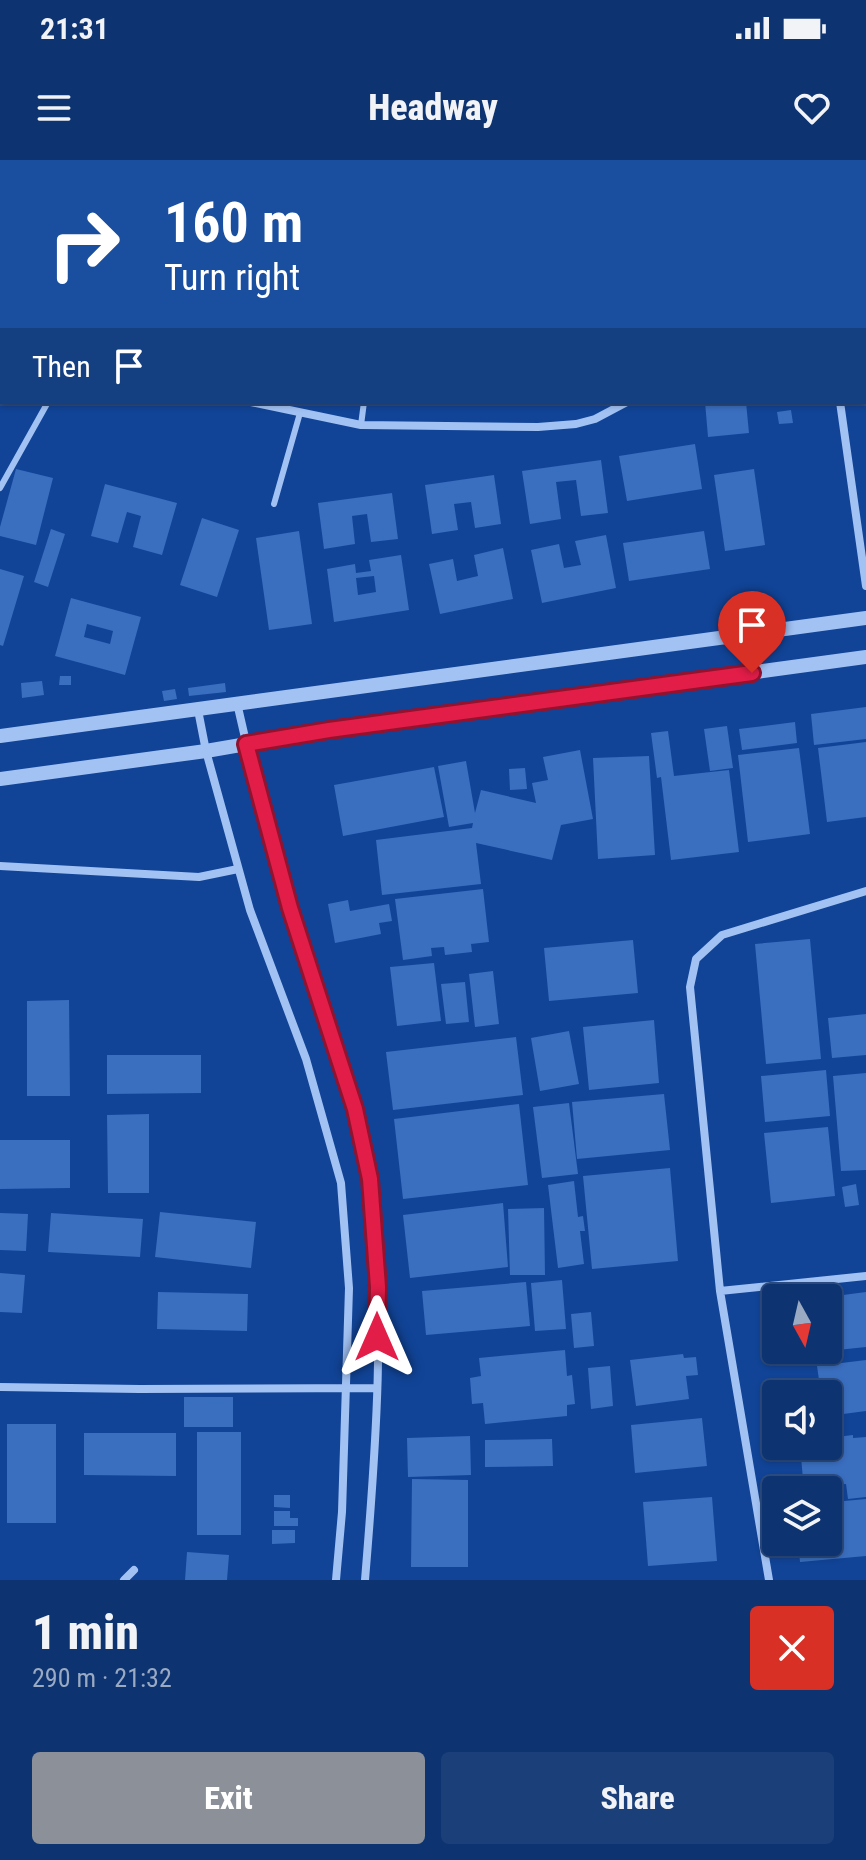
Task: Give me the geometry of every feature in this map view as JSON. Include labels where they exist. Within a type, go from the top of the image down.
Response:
[{"type":"street","points":[[260,404],[361,425],[538,427],[576,424],[611,412],[624,404]]},
{"type":"street","points":[[840,404],[866,586]]},
{"type":"street","points":[[0,736],[866,618]]},
{"type":"street","points":[[0,779],[206,751],[329,730],[866,657]]},
{"type":"street","points":[[237,703],[290,908],[355,1109],[370,1179],[378,1287],[377,1388],[365,1580]]},
{"type":"street","points":[[198,710],[206,751],[250,910],[306,1059],[341,1183],[349,1288],[342,1512],[336,1580]]},
{"type":"street","points":[[0,866],[199,877],[238,869]]},
{"type":"street","points":[[769,1580],[720,1291],[690,987],[696,959],[722,935],[866,891]]},
{"type":"street","points":[[720,1291],[866,1276]]},
{"type":"street","points":[[0,1387],[377,1388]]},
{"type":"street","points":[[124,1580],[134,1570]]},
{"type":"lane","points":[[0,488],[47,404]]},
{"type":"lane","points":[[361,425],[364,404]]},
{"type":"lane","points":[[274,504],[300,413]]},
{"type":"building","points":[[705,404],[746,404],[749,433],[708,437]]},
{"type":"building","points":[[791,410],[793,423],[779,424],[777,412]]},
{"type":"building","points":[[695,444],[702,489],[627,501],[619,456]]},
{"type":"building","points":[[601,460],[608,513],[581,516],[576,480],[556,482],[561,519],[530,524],[522,471]]},
{"type":"building","points":[[16,469],[53,478],[36,545],[0,536]]},
{"type":"building","points":[[754,469],[765,545],[725,551],[714,475]]},
{"type":"building","points":[[494,475],[501,524],[475,528],[471,502],[454,504],[458,530],[432,534],[425,485]]},
{"type":"building","points":[[105,484],[177,503],[162,555],[133,547],[141,516],[127,512],[118,543],[91,536]]},
{"type":"building","points":[[392,493],[398,539],[371,542],[367,514],[352,516],[355,544],[324,549],[318,503]]},
{"type":"building","points":[[202,518],[239,530],[217,597],[180,585]]},
{"type":"building","points":[[51,529],[65,534],[48,587],[34,582]]},
{"type":"building","points":[[299,531],[312,624],[269,630],[256,538]]},
{"type":"building","points":[[704,531],[710,569],[629,581],[623,543]]},
{"type":"building","points":[[606,535],[616,588],[542,603],[531,550],[559,544],[564,568],[581,565],[575,541]]},
{"type":"building","points":[[503,548],[513,599],[440,614],[429,564],[453,559],[457,581],[478,576],[474,555]]},
{"type":"building","points":[[401,555],[409,610],[334,622],[327,569],[355,564],[356,573],[371,571],[369,560]],"holes":[[[374,576],[376,592],[358,595],[356,578]]]},
{"type":"building","points":[[0,569],[24,576],[3,646],[0,645]]},
{"type":"building","points":[[71,598],[141,617],[125,675],[55,656]],"holes":[[[87,624],[113,631],[110,644],[84,637]]]},
{"type":"building","points":[[60,676],[71,676],[71,685],[59,685]]},
{"type":"building","points":[[42,681],[44,695],[22,698],[21,683]]},
{"type":"building","points":[[225,683],[226,692],[189,696],[188,688]]},
{"type":"building","points":[[175,689],[177,699],[164,701],[162,691]]},
{"type":"building","points":[[866,707],[866,739],[814,745],[811,714]]},
{"type":"building","points":[[795,722],[797,743],[742,750],[739,729]]},
{"type":"building","points":[[727,726],[733,768],[710,771],[704,729]]},
{"type":"building","points":[[668,731],[674,776],[729,770],[739,852],[671,860],[661,777],[657,778],[651,733]]},
{"type":"building","points":[[866,742],[866,817],[827,822],[818,748]]},
{"type":"building","points":[[799,748],[810,834],[748,842],[738,755]]},
{"type":"building","points":[[580,750],[593,819],[561,825],[552,860],[476,843],[481,884],[382,895],[376,840],[472,828],[473,823],[449,827],[438,766],[466,761],[475,813],[481,790],[536,803],[532,783],[548,780],[543,757]]},
{"type":"building","points":[[649,756],[655,855],[598,859],[593,758]]},
{"type":"building","points":[[434,767],[444,817],[343,836],[334,785]]},
{"type":"building","points":[[525,768],[527,789],[510,790],[509,769]]},
{"type":"building","points":[[483,889],[489,942],[471,944],[472,952],[445,955],[444,947],[431,948],[432,956],[403,960],[395,899]]},
{"type":"building","points":[[348,900],[350,911],[389,904],[392,921],[379,923],[381,934],[335,943],[328,904]]},
{"type":"building","points":[[810,939],[821,1059],[766,1064],[755,944]]},
{"type":"building","points":[[633,940],[638,993],[549,1001],[544,948]]},
{"type":"building","points":[[434,963],[441,1021],[397,1026],[390,967]]},
{"type":"building","points":[[493,971],[499,1024],[475,1027],[469,974]]},
{"type":"building","points":[[465,982],[469,1022],[446,1024],[441,984]]},
{"type":"building","points":[[69,1000],[70,1096],[27,1096],[27,1001]]},
{"type":"building","points":[[866,1014],[866,1055],[832,1058],[828,1018]]},
{"type":"building","points":[[654,1020],[659,1083],[589,1090],[583,1027]]},
{"type":"building","points":[[569,1031],[579,1084],[540,1091],[531,1038]]},
{"type":"building","points":[[516,1037],[523,1095],[393,1110],[386,1052]]},
{"type":"building","points":[[107,1055],[201,1055],[201,1093],[107,1094]]},
{"type":"building","points":[[826,1070],[830,1116],[765,1122],[761,1076]]},
{"type":"building","points":[[866,1073],[866,1170],[841,1171],[833,1076]]},
{"type":"building","points":[[664,1094],[670,1150],[577,1159],[572,1102]]},
{"type":"building","points":[[569,1103],[578,1174],[542,1178],[533,1107]]},
{"type":"building","points":[[519,1104],[528,1185],[403,1199],[394,1119]]},
{"type":"building","points":[[149,1114],[149,1193],[108,1193],[107,1115]]},
{"type":"building","points":[[828,1127],[835,1196],[771,1203],[764,1133]]},
{"type":"building","points":[[0,1140],[70,1140],[70,1188],[0,1189]]},
{"type":"building","points":[[670,1168],[678,1261],[592,1269],[583,1176]]},
{"type":"building","points":[[574,1181],[578,1217],[583,1216],[585,1231],[580,1231],[584,1264],[558,1268],[548,1185]]},
{"type":"building","points":[[856,1184],[859,1205],[845,1207],[842,1187]]},
{"type":"building","points":[[503,1203],[508,1267],[410,1278],[403,1215]]},
{"type":"building","points":[[544,1208],[545,1275],[510,1275],[508,1209]]},
{"type":"building","points":[[160,1212],[256,1222],[251,1268],[155,1257]]},
{"type":"building","points":[[0,1213],[28,1214],[26,1251],[0,1250]]},
{"type":"building","points":[[51,1213],[143,1219],[140,1257],[48,1252]]},
{"type":"building","points":[[0,1273],[25,1275],[22,1313],[0,1312]]},
{"type":"building","points":[[562,1280],[566,1329],[535,1331],[531,1283]]},
{"type":"building","points":[[526,1282],[530,1326],[426,1335],[422,1291]]},
{"type":"building","points":[[158,1292],[248,1294],[247,1331],[157,1329]]},
{"type":"building","points":[[866,1292],[866,1347],[842,1350],[842,1295]]},
{"type":"building","points":[[591,1312],[594,1346],[574,1348],[571,1314]]},
{"type":"building","points":[[565,1350],[567,1376],[572,1375],[575,1404],[567,1405],[567,1416],[485,1424],[483,1403],[472,1404],[470,1378],[481,1376],[479,1358]]},
{"type":"building","points":[[683,1354],[684,1358],[696,1357],[698,1375],[686,1376],[689,1399],[636,1406],[630,1360]]},
{"type":"building","points":[[866,1360],[866,1411],[842,1414],[842,1380],[819,1380],[817,1366]]},
{"type":"building","points":[[610,1366],[613,1406],[591,1409],[588,1368]]},
{"type":"building","points":[[184,1397],[233,1397],[233,1427],[184,1427]]},
{"type":"building","points":[[702,1418],[707,1466],[635,1473],[631,1425]]},
{"type":"building","points":[[7,1424],[56,1424],[56,1523],[7,1523]]},
{"type":"building","points":[[197,1432],[241,1432],[241,1535],[197,1535]]},
{"type":"building","points":[[84,1433],[176,1433],[176,1476],[84,1475]]},
{"type":"building","points":[[470,1436],[471,1475],[408,1477],[407,1438]]},
{"type":"building","points":[[842,1436],[866,1437],[866,1497],[848,1499],[842,1476],[803,1476],[801,1460],[842,1460]]},
{"type":"building","points":[[552,1439],[553,1466],[485,1467],[485,1440]]},
{"type":"building","points":[[412,1479],[468,1480],[468,1567],[411,1567]]},
{"type":"building","points":[[274,1495],[290,1495],[290,1508],[274,1507]]},
{"type":"building","points":[[712,1497],[717,1561],[648,1566],[643,1502]]},
{"type":"building","points":[[866,1499],[866,1556],[800,1562],[799,1556],[842,1556],[842,1501]]},
{"type":"building","points":[[274,1511],[290,1511],[290,1518],[298,1518],[298,1526],[274,1526]]},
{"type":"building","points":[[272,1530],[295,1530],[295,1543],[272,1544]]},
{"type":"building","points":[[187,1552],[229,1555],[227,1580],[185,1580]]},
{"type":"route","points":[[377,1337],[378,1287],[370,1179],[355,1109],[290,908],[246,744],[752,673]]}]
